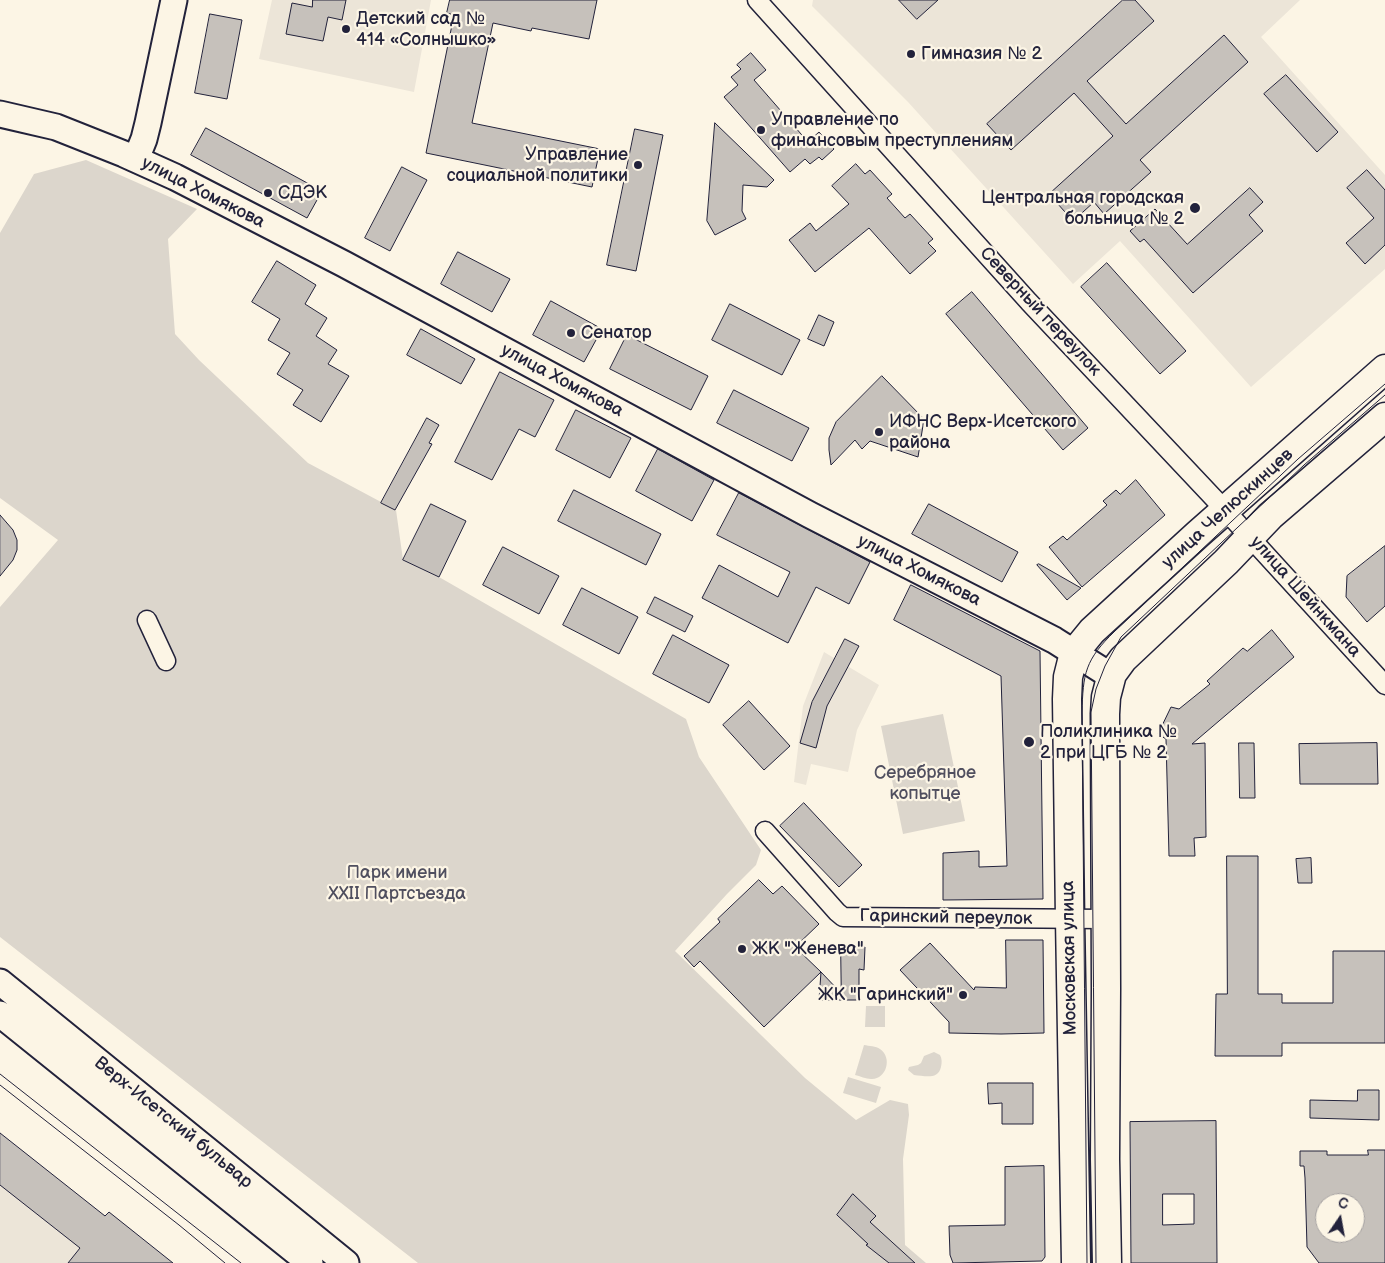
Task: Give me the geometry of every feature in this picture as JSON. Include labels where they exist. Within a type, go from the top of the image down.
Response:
[{"type":"main road","name":"улица Челюскинцев","points":[[1074,653],[1092,631],[1385,369]]},
{"type":"main road","name":"улица Челюскинцев","points":[[1111,676],[1123,659],[1219,569],[1270,516],[1385,417]]},
{"type":"main road","name":"Московская улица","points":[[1074,653],[1068,677],[1068,699],[1076,1263]]},
{"type":"main road","name":"Московская улица","points":[[1107,1263],[1105,1159],[1105,714],[1106,697],[1111,676]]},
{"type":"street","points":[[136,159],[148,123],[174,0]]},
{"type":"street","name":"Северный переулок","points":[[757,0],[1029,302],[1226,510]]},
{"type":"street","name":"улица Хомякова","points":[[0,114],[56,127],[136,159],[175,178],[344,264],[810,515],[1054,640],[1111,676]]},
{"type":"street","name":"улица Шейнкмана","points":[[1226,510],[1385,685]]},
{"type":"street","points":[[146,620],[166,661]]},
{"type":"street","name":"Гаринский переулок","points":[[765,831],[843,917],[1106,919]]},
{"type":"street","name":"Верх-Исетский бульвар","points":[[0,982],[346,1263]]},
{"type":"street","name":"Верх-Исетский бульвар","points":[[0,1014],[310,1263]]},
{"type":"shaded area","name":"Детский сад № 414 «Солнышко»","points":[[272,0],[431,0],[414,92],[259,59]]},
{"type":"shaded area","name":"Центральная городская больница № 2","points":[[813,0],[1300,0],[1261,37],[1385,175],[1385,269],[1251,387],[1120,241],[1073,284],[908,102],[812,6]]},
{"type":"shaded area","points":[[824,652],[879,685],[857,730],[848,772],[811,764],[806,785],[794,782],[803,706]]},
{"type":"shaded area","points":[[0,1133],[105,1216],[109,1212],[135,1232],[128,1240],[156,1263],[0,1263]]},
{"type":"green space","name":"Парк имени XXII Партсъезда","points":[[86,160],[197,209],[168,239],[175,334],[199,360],[308,463],[396,510],[403,560],[439,577],[686,719],[699,757],[761,850],[756,865],[675,951],[805,1078],[856,1120],[890,1100],[908,1104],[909,1115],[903,1159],[905,1245],[926,1263],[418,1263],[0,937],[0,607],[58,540],[0,498],[0,233],[34,174]]},
{"type":"green space","name":"Серебряное копытце","points":[[943,714],[965,821],[903,834],[881,726]]},
{"type":"green space","points":[[866,1006],[885,1006],[885,1027],[865,1027]]},
{"type":"green space","points":[[864,1045],[878,1048],[884,1053],[887,1063],[881,1076],[869,1079],[855,1075]]},
{"type":"green space","points":[[934,1052],[940,1055],[941,1059],[941,1067],[937,1074],[934,1076],[914,1075],[908,1070],[909,1067],[921,1063],[924,1056]]},
{"type":"green space","points":[[848,1077],[881,1087],[876,1103],[843,1093]]},
{"type":"building","points":[[313,0],[346,0],[342,20],[328,17],[323,41],[286,34],[292,3],[312,7]]},
{"type":"building","points":[[450,0],[597,0],[589,39],[532,28],[531,31],[493,23],[472,123],[600,149],[592,187],[426,153],[454,15],[447,13]]},
{"type":"building","points":[[899,0],[938,0],[917,19]]},
{"type":"building","points":[[1123,0],[1135,0],[1154,21],[1087,81],[1126,124],[1224,35],[1248,62],[1140,160],[1151,172],[1104,214],[1094,202],[1073,221],[1049,194],[1113,136],[1074,93],[1011,150],[987,124]]},
{"type":"building","points":[[210,14],[242,20],[227,99],[195,93]]},
{"type":"building","points":[[751,53],[766,70],[754,80],[808,142],[819,132],[834,149],[822,160],[819,157],[810,164],[805,159],[790,172],[724,97],[738,85],[731,77],[741,69],[737,65]]},
{"type":"building","points":[[1286,75],[1338,132],[1317,152],[1264,94]]},
{"type":"building","points":[[715,123],[774,180],[767,187],[743,185],[742,211],[746,219],[715,235],[707,221]]},
{"type":"building","points":[[206,128],[322,191],[307,218],[191,155]]},
{"type":"building","points":[[635,129],[663,135],[636,271],[607,265]]},
{"type":"building","points":[[856,164],[865,174],[870,170],[892,194],[887,198],[905,218],[910,214],[933,239],[928,243],[936,251],[910,274],[869,228],[815,272],[789,240],[810,223],[816,231],[849,204],[832,186]]},
{"type":"building","points":[[402,167],[427,180],[390,251],[365,238]]},
{"type":"building","points":[[1367,170],[1385,190],[1385,245],[1365,264],[1346,243],[1374,218],[1347,188]]},
{"type":"building","points":[[1250,188],[1263,202],[1249,215],[1263,231],[1193,293],[1144,239],[1140,242],[1130,231],[1155,209],[1187,244]]},
{"type":"building","points":[[458,252],[510,279],[492,312],[441,284]]},
{"type":"building","points":[[277,261],[316,285],[305,304],[327,318],[316,336],[337,350],[328,364],[349,376],[321,422],[293,405],[303,390],[277,374],[290,353],[268,340],[280,319],[252,302]]},
{"type":"building","points":[[1107,263],[1186,351],[1160,374],[1081,287]]},
{"type":"building","points":[[972,292],[1088,428],[1063,450],[946,314]]},
{"type":"building","points":[[551,301],[602,329],[584,362],[533,335]]},
{"type":"building","points":[[730,304],[800,340],[782,375],[712,340]]},
{"type":"building","points":[[819,315],[834,322],[824,346],[808,339]]},
{"type":"building","points":[[421,329],[475,359],[461,384],[407,355]]},
{"type":"building","points":[[627,335],[708,376],[691,410],[610,369]]},
{"type":"building","points":[[500,372],[554,400],[535,437],[519,429],[492,480],[455,462]]},
{"type":"building","points":[[882,376],[924,419],[918,457],[870,441],[862,449],[855,440],[831,465],[829,438],[836,422]]},
{"type":"building","points":[[734,390],[809,428],[792,461],[717,423]]},
{"type":"building","points":[[576,410],[631,438],[610,478],[556,450]]},
{"type":"building","points":[[427,418],[439,425],[429,443],[432,444],[395,510],[381,503]]},
{"type":"building","points":[[658,449],[714,480],[692,521],[636,491]]},
{"type":"building","points":[[1136,480],[1165,515],[1082,587],[1049,547],[1063,536],[1067,540],[1107,505],[1103,501],[1116,490],[1120,494]]},
{"type":"building","points":[[574,490],[661,534],[646,565],[558,521]]},
{"type":"building","points":[[739,493],[870,562],[849,604],[816,587],[788,643],[702,598],[719,565],[778,597],[790,572],[717,535]]},
{"type":"building","points":[[431,504],[466,521],[439,577],[403,560]]},
{"type":"building","points":[[929,504],[1018,552],[1002,582],[912,534]]},
{"type":"building","points":[[0,515],[13,530],[17,540],[17,550],[13,560],[0,576]]},
{"type":"building","points":[[1385,546],[1385,606],[1367,622],[1346,597],[1347,576]]},
{"type":"building","points":[[503,547],[559,576],[539,614],[483,585]]},
{"type":"building","points":[[1039,564],[1081,588],[1067,600],[1037,565]]},
{"type":"building","points":[[911,585],[1040,651],[1043,899],[943,900],[943,853],[979,851],[979,867],[1007,866],[1001,676],[894,620]]},
{"type":"building","points":[[582,588],[638,617],[619,654],[563,625]]},
{"type":"building","points":[[655,597],[693,616],[685,632],[647,613]]},
{"type":"building","points":[[1272,630],[1294,657],[1192,744],[1205,743],[1206,837],[1194,838],[1195,856],[1169,856],[1166,739],[1158,734],[1171,707],[1179,709],[1210,684],[1207,681],[1243,648],[1247,651]]},
{"type":"building","points":[[673,635],[729,665],[709,703],[653,674]]},
{"type":"building","points":[[845,639],[859,646],[827,706],[816,748],[800,743],[812,702]]},
{"type":"building","points":[[749,701],[790,746],[764,770],[723,725]]},
{"type":"building","points":[[1239,743],[1254,743],[1255,798],[1240,798]]},
{"type":"building","points":[[1377,743],[1378,784],[1300,784],[1299,744]]},
{"type":"building","points":[[804,803],[862,865],[839,887],[780,826]]},
{"type":"building","points":[[1227,856],[1258,856],[1258,994],[1282,994],[1282,1003],[1333,1003],[1333,951],[1385,951],[1385,1043],[1282,1043],[1282,1056],[1215,1056],[1216,994],[1227,994]]},
{"type":"building","points":[[1311,858],[1312,883],[1298,883],[1296,859]]},
{"type":"building","name":"ЖК \"Женева\"","points":[[759,880],[773,894],[782,886],[819,924],[795,947],[821,972],[764,1027],[700,961],[694,967],[684,956],[720,922],[718,919]]},
{"type":"building","points":[[1006,940],[1043,940],[1044,1033],[949,1033],[949,1022],[900,970],[930,943],[974,990],[975,987],[1006,988]]},
{"type":"building","points":[[841,946],[865,947],[864,970],[859,969],[859,1000],[819,1000],[821,972],[841,993]]},
{"type":"building","points":[[988,1083],[1033,1083],[1033,1124],[1002,1124],[1002,1103],[989,1104]]},
{"type":"building","points":[[1358,1090],[1379,1090],[1379,1120],[1310,1118],[1310,1100],[1357,1101]]},
{"type":"building","points":[[1216,1121],[1217,1263],[1131,1263],[1130,1122]],"holes":[[[1163,1194],[1194,1194],[1194,1224],[1163,1225]]]},
{"type":"building","points":[[0,1133],[105,1216],[109,1212],[173,1263],[68,1263],[80,1248],[0,1185]]},
{"type":"building","points":[[1368,1150],[1385,1150],[1385,1263],[1319,1263],[1307,1247],[1305,1178],[1304,1166],[1300,1166],[1300,1151],[1327,1151],[1327,1155],[1368,1155]]},
{"type":"building","points":[[1044,1166],[1045,1257],[1042,1261],[953,1263],[950,1255],[949,1226],[1005,1225],[1005,1167]]},
{"type":"building","points":[[853,1194],[876,1216],[870,1222],[915,1263],[889,1263],[866,1245],[868,1244],[837,1215]]},
{"type":"tram line","points":[[1087,1263],[1082,713],[1083,687],[1088,668],[1097,650],[1115,631],[1298,459],[1385,384]]},
{"type":"tram line","points":[[1096,1263],[1091,712],[1096,689],[1105,666],[1121,637],[1304,465],[1385,395]]},
{"type":"tram line","points":[[0,1074],[241,1263]]},
{"type":"tram line","points":[[0,1085],[225,1263]]},
{"type":"place","name":"Детский сад № 414 «Солнышко»","points":[[346,29]]},
{"type":"place","name":"Гимназия № 2","points":[[911,54]]},
{"type":"place","name":"Управление по финансовым преступлениям","points":[[761,130]]},
{"type":"place","name":"Управление социальной политики","points":[[638,165]]},
{"type":"place","name":"СДЭК","points":[[268,193]]},
{"type":"place","name":"Центральная городская больница № 2","points":[[1195,208]]},
{"type":"place","name":"Сенатор","points":[[571,333]]},
{"type":"place","name":"ИФНС Верх-Исетского района","points":[[879,432]]},
{"type":"place","name":"Поликлиника № 2 при ЦГБ № 2","points":[[1029,742]]},
{"type":"place","name":"ЖК \"Женева\"","points":[[742,949]]},
{"type":"place","name":"ЖК \"Гаринский\"","points":[[963,995]]}]
